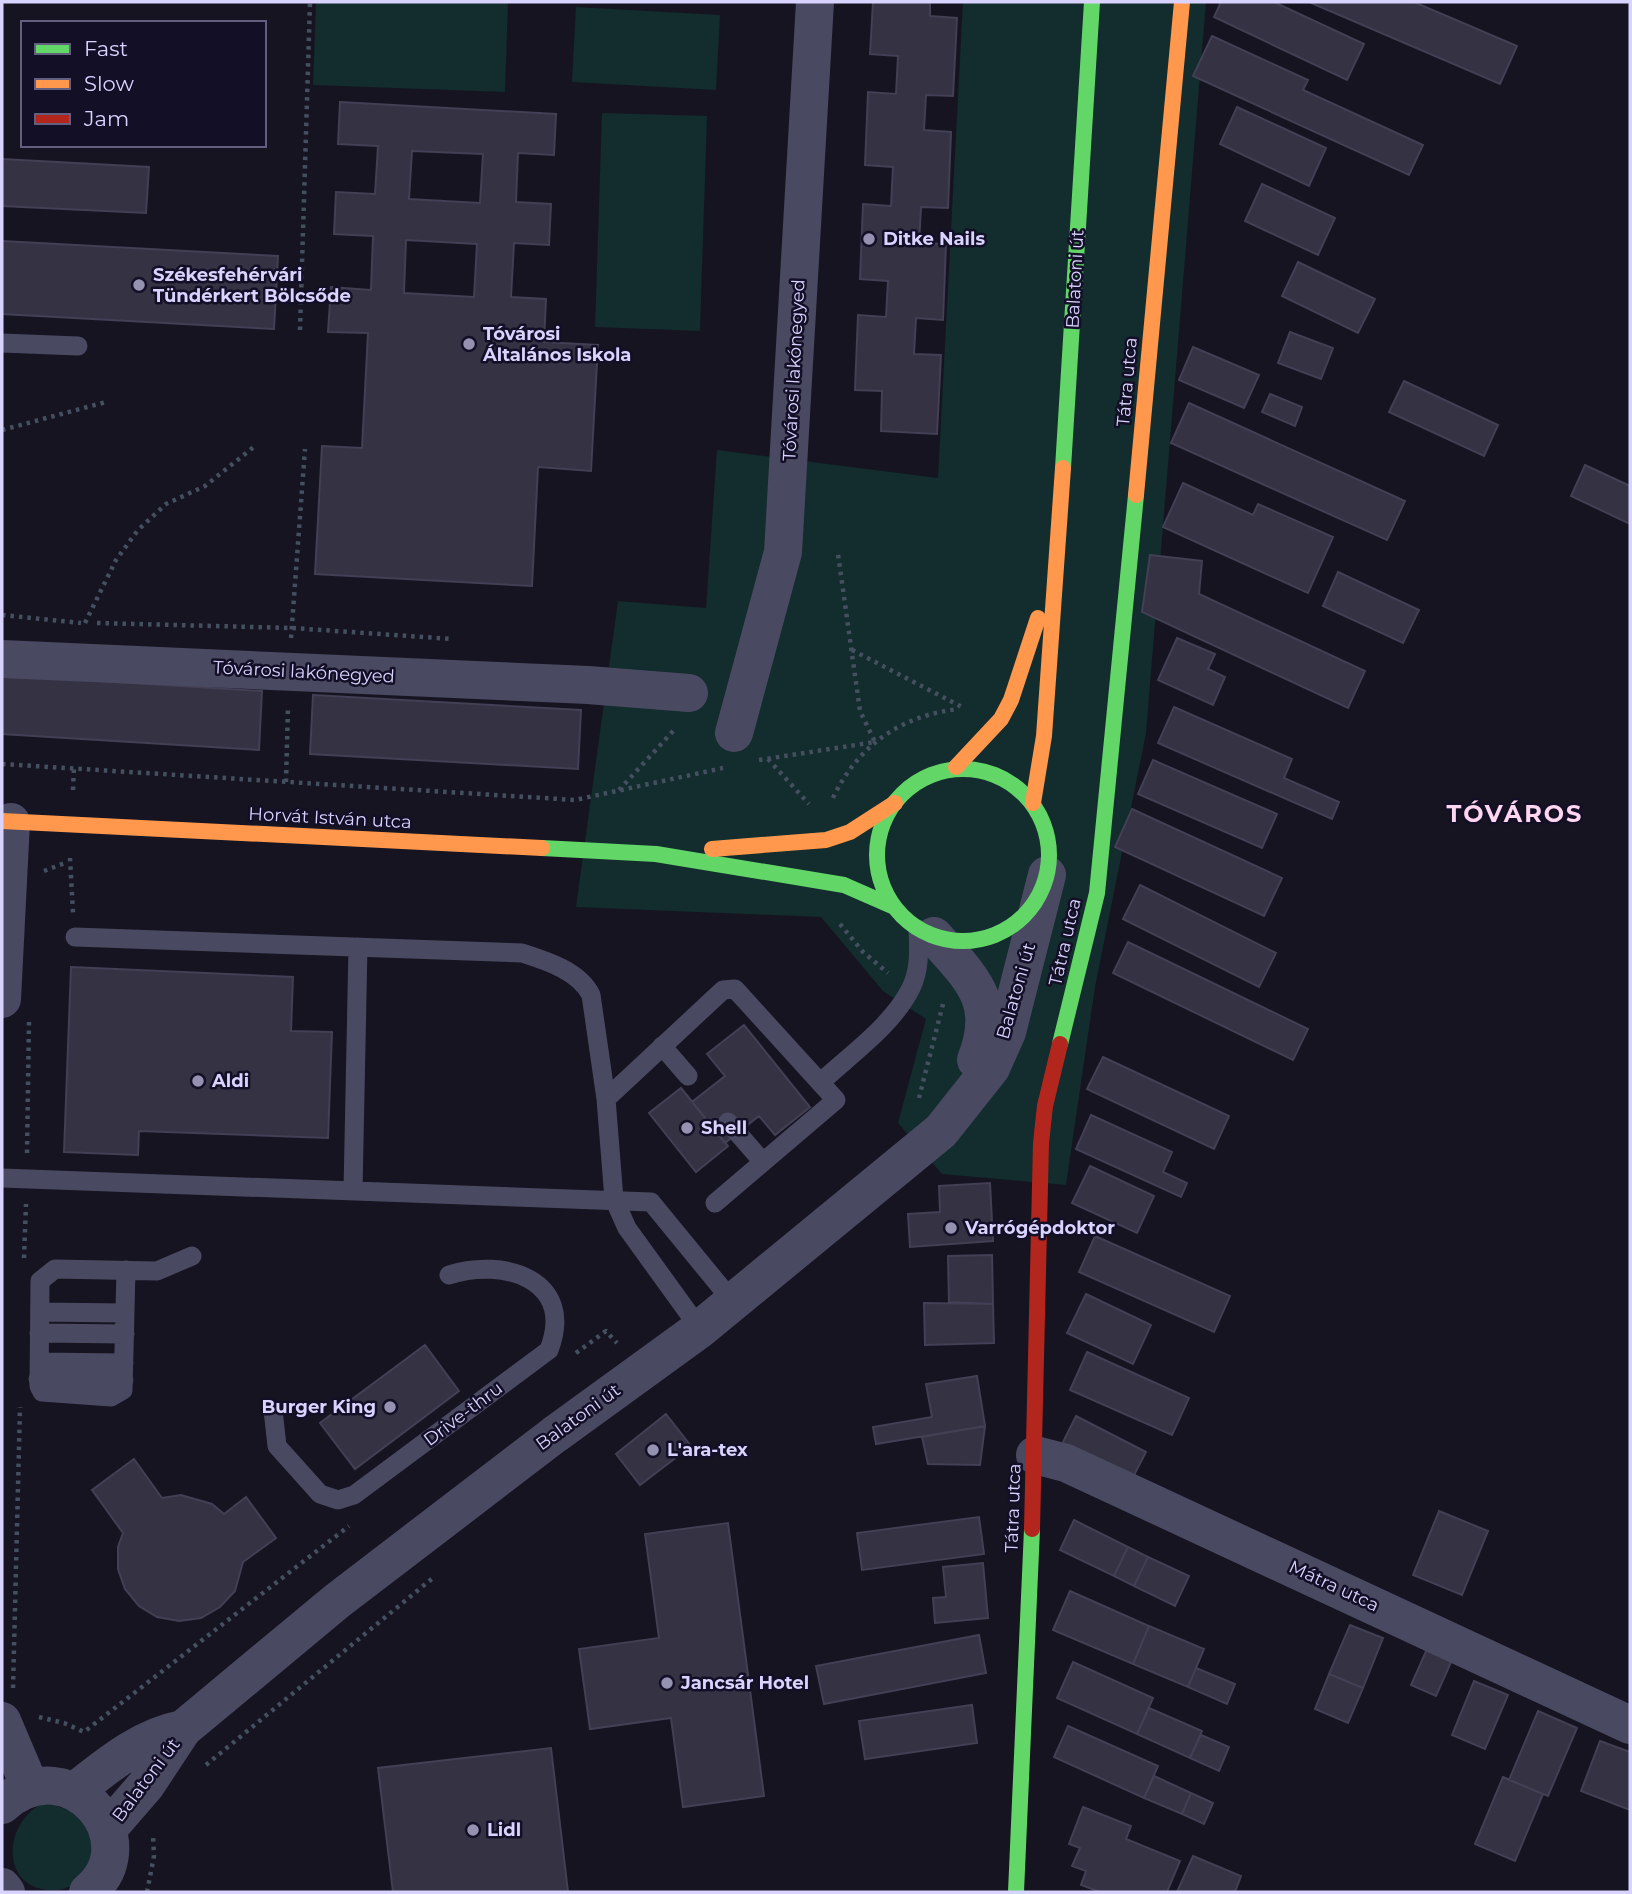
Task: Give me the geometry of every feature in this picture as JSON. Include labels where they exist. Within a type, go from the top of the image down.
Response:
[{"type":"main road","name":"Balatoni út","points":[[1033,803],[1044,736],[1058,556],[1093,2]]},
{"type":"main road","name":"Tátra utca","points":[[1016,1892],[1035,1455],[1041,1143],[1045,1106],[1097,893],[1107,813],[1182,2]]},
{"type":"main road","name":"Balatoni út","points":[[956,767],[1001,719],[1014,691],[1058,556]]},
{"type":"main road","points":[[956,767],[988,772],[1023,792],[1033,803],[1047,837],[1048,875],[1030,908],[1007,929],[973,941],[926,933],[892,906],[879,880],[877,854],[881,827],[895,803],[916,781],[956,767]]},
{"type":"main road","name":"Horvát István utca","points":[[656,854],[826,832],[850,832],[895,803]]},
{"type":"main road","name":"Horvát István utca","points":[[7,821],[656,854],[844,885],[892,906]]},
{"type":"street","name":"Tóvárosi lakónegyed","points":[[734,733],[783,552],[815,2]]},
{"type":"street","name":"Tóvárosi lakónegyed","points":[[2,659],[682,692]]},
{"type":"street","points":[[7,821],[16,1007]]},
{"type":"street","name":"Balatoni út","points":[[107,1830],[146,1785],[183,1729],[337,1601],[554,1434],[699,1329],[922,1148],[968,1100],[991,1068],[1007,1032],[1048,875]]},
{"type":"street","name":"Balatoni út","points":[[926,933],[980,992],[985,1006],[985,1037],[975,1065],[968,1100]]},
{"type":"street","name":"Mátra utca","points":[[1035,1455],[1066,1463],[1630,1726]]},
{"type":"street","points":[[16,1712],[16,1796],[61,1786],[75,1791],[95,1807],[107,1830],[109,1851],[105,1870],[92,1891]]},
{"type":"street","name":"Balatoni út","points":[[75,1791],[119,1756],[160,1733],[183,1729]]},
{"type":"street","points":[[2,1887],[6,1892]]},
{"type":"lane","points":[[2,343],[78,346]]},
{"type":"lane","points":[[821,1082],[889,1019],[912,987],[926,933]]},
{"type":"lane","points":[[75,937],[522,953],[546,961],[585,982],[591,995],[606,1099],[614,1199],[627,1228],[699,1329]]},
{"type":"lane","points":[[352,1190],[358,947]]},
{"type":"lane","points":[[606,1099],[723,990],[735,989],[836,1100],[715,1203]]},
{"type":"lane","points":[[662,1046],[688,1076]]},
{"type":"lane","points":[[728,1122],[763,1162]]},
{"type":"lane","points":[[2,1178],[651,1202],[733,1302]]},
{"type":"lane","points":[[126,1270],[123,1390],[111,1397],[47,1395],[38,1386],[40,1281],[55,1269],[126,1270],[157,1271],[192,1256]]},
{"type":"lane","name":"Drive-thru","points":[[273,1410],[277,1446],[320,1494],[338,1500],[354,1495],[549,1350],[555,1332],[555,1313],[545,1295],[530,1278],[511,1269],[473,1267],[449,1275]]},
{"type":"lane","points":[[40,1312],[125,1313]]},
{"type":"lane","points":[[39,1333],[125,1334]]},
{"type":"lane","points":[[39,1370],[124,1372]]},
{"type":"path","points":[[300,330],[310,2]]},
{"type":"path","points":[[2,430],[106,402]]},
{"type":"path","points":[[85,623],[116,560],[138,530],[166,505],[205,486],[255,446]]},
{"type":"path","points":[[292,628],[305,449]]},
{"type":"path","points":[[838,554],[860,712],[875,742]]},
{"type":"path","points":[[2,615],[85,623],[292,628],[456,639]]},
{"type":"path","points":[[852,650],[965,709],[1001,719]]},
{"type":"path","points":[[286,782],[289,672]]},
{"type":"path","points":[[2,764],[575,800],[619,791],[675,729],[682,692]]},
{"type":"path","points":[[826,832],[841,781],[859,756],[875,742],[917,717],[965,709]]},
{"type":"path","points":[[734,733],[768,758],[826,832]]},
{"type":"path","points":[[36,874],[70,861],[83,862]]},
{"type":"path","points":[[70,861],[75,937]]},
{"type":"path","points":[[826,882],[827,902],[841,926],[863,952],[912,987],[944,1000],[980,992]]},
{"type":"path","points":[[16,1007],[26,1178],[24,1261]]},
{"type":"path","points":[[20,1400],[16,1712],[64,1723],[84,1732],[117,1706]]},
{"type":"path","points":[[204,1767],[444,1568]]},
{"type":"green space","points":[[316,2],[508,2],[505,92],[313,85]]},
{"type":"green space","points":[[963,2],[1206,2],[1146,733],[1095,987],[1066,1185],[942,1174],[898,1123],[926,1019],[883,991],[821,917],[576,907],[618,601],[706,608],[717,450],[938,478]]},
{"type":"green space","points":[[576,7],[720,15],[716,90],[572,82]]},
{"type":"green space","points":[[602,113],[707,116],[700,331],[595,327]]},
{"type":"green space","points":[[45,1802],[80,1814],[94,1847],[81,1878],[70,1886],[57,1890],[38,1888],[25,1881],[16,1869],[13,1855],[14,1840],[20,1825],[30,1812]]},
{"type":"building","points":[[873,2],[930,2],[930,16],[957,18],[953,96],[926,95],[924,130],[951,132],[948,208],[921,207],[919,243],[946,244],[943,320],[916,318],[914,354],[941,355],[937,434],[881,431],[882,391],[855,390],[858,315],[886,317],[888,281],[860,279],[863,204],[891,206],[893,167],[865,165],[868,92],[896,94],[898,56],[870,54]]},
{"type":"building","points":[[1221,2],[1274,2],[1364,44],[1347,80],[1214,17]]},
{"type":"building","points":[[1309,2],[1414,2],[1517,46],[1500,84]]},
{"type":"building","points":[[1212,36],[1308,80],[1303,90],[1423,145],[1409,175],[1193,76]]},
{"type":"building","name":"Tóvárosi Általános Iskola","points":[[340,102],[556,114],[554,155],[518,153],[516,202],[551,204],[549,245],[514,243],[511,297],[546,299],[544,342],[598,345],[591,471],[538,467],[532,586],[315,574],[322,446],[362,448],[368,333],[328,332],[331,287],[371,290],[373,236],[334,234],[336,192],[375,194],[378,146],[338,144]],"holes":[[[412,151],[483,154],[480,203],[409,199]],[[406,240],[477,244],[474,297],[404,293]]]},
{"type":"building","points":[[1237,107],[1326,148],[1309,186],[1220,144]]},
{"type":"building","name":"Székesfehérvári Tündérkert Bölcsőde","points":[[2,159],[149,167],[146,213],[2,206]]},
{"type":"building","points":[[1262,184],[1335,218],[1318,255],[1245,221]]},
{"type":"building","name":"Székesfehérvári Tündérkert Bölcsőde","points":[[2,241],[278,256],[274,329],[2,314]]},
{"type":"building","points":[[1298,262],[1375,299],[1358,333],[1282,296]]},
{"type":"building","points":[[1290,332],[1333,348],[1321,379],[1278,363]]},
{"type":"building","points":[[1193,347],[1259,375],[1244,408],[1179,380]]},
{"type":"building","points":[[1404,381],[1498,425],[1484,456],[1389,412]]},
{"type":"building","points":[[1270,394],[1302,407],[1295,426],[1262,412]]},
{"type":"building","points":[[1189,403],[1405,501],[1387,540],[1171,443]]},
{"type":"building","points":[[1585,465],[1630,486],[1630,524],[1571,496]]},
{"type":"building","points":[[1183,483],[1253,515],[1258,504],[1333,537],[1308,593],[1163,527]]},
{"type":"building","points":[[1150,555],[1202,561],[1199,594],[1365,671],[1348,708],[1142,612]]},
{"type":"building","points":[[1338,572],[1419,610],[1403,643],[1323,606]]},
{"type":"building","points":[[1177,638],[1215,654],[1208,669],[1225,677],[1213,705],[1158,680]]},
{"type":"building","points":[[2,675],[262,691],[259,750],[2,734]]},
{"type":"building","points":[[313,695],[581,710],[578,769],[310,754]]},
{"type":"building","points":[[1174,707],[1292,759],[1284,778],[1339,802],[1332,819],[1158,743]]},
{"type":"building","points":[[1153,760],[1277,814],[1262,848],[1138,794]]},
{"type":"building","points":[[1132,809],[1282,878],[1264,916],[1115,847]]},
{"type":"building","points":[[1140,885],[1276,953],[1259,987],[1123,919]]},
{"type":"building","points":[[1128,942],[1308,1029],[1293,1060],[1113,973]]},
{"type":"building","name":"Aldi","points":[[71,967],[293,977],[291,1031],[332,1032],[328,1138],[139,1131],[138,1155],[64,1152]]},
{"type":"building","points":[[744,1025],[810,1107],[775,1135],[759,1116],[725,1143],[692,1102],[725,1076],[707,1054]]},
{"type":"building","points":[[1103,1057],[1229,1116],[1214,1149],[1087,1089]]},
{"type":"building","name":"Shell","points":[[681,1088],[728,1146],[696,1172],[649,1113]]},
{"type":"building","points":[[1091,1115],[1172,1152],[1163,1172],[1187,1183],[1181,1197],[1076,1149]]},
{"type":"building","points":[[1090,1166],[1154,1196],[1137,1233],[1072,1203]]},
{"type":"building","name":"Varrógépdoktor","points":[[990,1183],[993,1241],[910,1247],[908,1214],[940,1212],[939,1186]]},
{"type":"building","points":[[1095,1236],[1230,1296],[1214,1332],[1079,1272]]},
{"type":"building","points":[[992,1255],[993,1304],[949,1302],[948,1256]]},
{"type":"building","points":[[1086,1294],[1151,1325],[1133,1364],[1067,1333]]},
{"type":"building","points":[[924,1303],[993,1304],[994,1343],[925,1345]]},
{"type":"building","name":"Burger King","points":[[425,1345],[459,1391],[355,1469],[320,1423]]},
{"type":"building","points":[[1087,1352],[1189,1398],[1172,1435],[1070,1390]]},
{"type":"building","points":[[977,1376],[985,1426],[876,1444],[873,1427],[932,1417],[926,1384]]},
{"type":"building","name":"L'ara-tex","points":[[666,1414],[691,1446],[640,1485],[616,1454]]},
{"type":"building","points":[[1076,1416],[1146,1452],[1130,1483],[1061,1446]]},
{"type":"building","points":[[985,1426],[980,1465],[928,1464],[922,1437]]},
{"type":"building","points":[[134,1459],[162,1498],[181,1495],[212,1504],[224,1514],[246,1497],[276,1538],[243,1562],[235,1591],[220,1607],[201,1618],[179,1621],[157,1617],[139,1606],[125,1589],[118,1569],[118,1547],[123,1533],[92,1490]]},
{"type":"building","points":[[1439,1511],[1488,1531],[1462,1595],[1413,1575]]},
{"type":"building","points":[[979,1517],[984,1554],[862,1570],[857,1533]]},
{"type":"building","points":[[1074,1520],[1128,1547],[1114,1576],[1060,1550]]},
{"type":"building","name":"Jancsár Hotel","points":[[728,1523],[764,1796],[683,1807],[671,1718],[590,1729],[579,1649],[659,1638],[645,1534]]},
{"type":"building","points":[[1128,1547],[1148,1557],[1134,1586],[1114,1576]]},
{"type":"building","points":[[1148,1557],[1189,1576],[1175,1606],[1134,1586]]},
{"type":"building","points":[[983,1563],[988,1618],[935,1623],[933,1598],[946,1597],[943,1567]]},
{"type":"building","points":[[1070,1591],[1149,1626],[1133,1664],[1053,1630]]},
{"type":"building","points":[[1350,1625],[1383,1638],[1363,1688],[1329,1674]]},
{"type":"building","points":[[1149,1626],[1204,1649],[1188,1687],[1133,1664]]},
{"type":"building","points":[[979,1635],[986,1673],[824,1704],[816,1666]]},
{"type":"building","points":[[1427,1649],[1452,1660],[1436,1696],[1411,1685]]},
{"type":"building","points":[[1073,1662],[1153,1698],[1137,1734],[1057,1698]]},
{"type":"building","points":[[1196,1668],[1235,1684],[1227,1704],[1188,1687]]},
{"type":"building","points":[[1329,1674],[1363,1688],[1348,1723],[1315,1709]]},
{"type":"building","points":[[1474,1681],[1508,1695],[1485,1749],[1452,1735]]},
{"type":"building","points":[[972,1705],[977,1743],[865,1759],[859,1721]]},
{"type":"building","points":[[1149,1708],[1202,1731],[1190,1758],[1137,1734]]},
{"type":"building","points":[[1538,1711],[1577,1728],[1548,1796],[1509,1780]]},
{"type":"building","points":[[1068,1726],[1158,1766],[1144,1798],[1054,1757]]},
{"type":"building","points":[[1201,1735],[1229,1747],[1219,1771],[1190,1758]]},
{"type":"building","points":[[1600,1741],[1630,1752],[1630,1810],[1581,1791]]},
{"type":"building","name":"Lidl","points":[[551,1748],[568,1892],[393,1892],[378,1768]]},
{"type":"building","points":[[1154,1776],[1191,1793],[1182,1814],[1144,1798]]},
{"type":"building","points":[[1503,1777],[1543,1794],[1515,1861],[1475,1844]]},
{"type":"building","points":[[1191,1793],[1213,1803],[1204,1824],[1182,1814]]},
{"type":"building","points":[[1083,1807],[1131,1826],[1126,1839],[1180,1861],[1167,1892],[1100,1892],[1081,1885],[1086,1871],[1072,1866],[1080,1848],[1069,1844]]},
{"type":"building","points":[[1193,1856],[1241,1876],[1235,1892],[1177,1892]]},
{"type":"traffic: fast","points":[[1063,468],[1092,2]]},
{"type":"traffic: fast","points":[[1060,1044],[1097,893],[1136,495]]},
{"type":"traffic: fast","points":[[963,769],[996,775],[1024,794],[1043,822],[1049,855],[1043,888],[1024,916],[996,935],[963,941],[930,935],[902,916],[883,888],[877,855],[883,822],[902,794],[930,775],[963,769]]},
{"type":"traffic: fast","points":[[542,848],[656,854],[844,885],[892,906]]},
{"type":"traffic: fast","points":[[1016,1892],[1032,1529]]},
{"type":"traffic: slow","points":[[1136,495],[1182,2]]},
{"type":"traffic: slow","points":[[1033,803],[1044,736],[1063,468]]},
{"type":"traffic: slow","points":[[956,767],[1001,719],[1011,700],[1038,618]]},
{"type":"traffic: slow","points":[[712,849],[826,840],[850,832],[895,803]]},
{"type":"traffic: slow","points":[[2,821],[542,848]]},
{"type":"traffic: jam","points":[[1032,1529],[1041,1143],[1045,1106],[1060,1044]]},
{"type":"place","name":"Ditke Nails","points":[[869,239]]},
{"type":"place","name":"Székesfehérvári Tündérkert Bölcsőde","points":[[139,285]]},
{"type":"place","name":"Tóvárosi Általános Iskola","points":[[469,344]]},
{"type":"place","name":"Aldi","points":[[198,1081]]},
{"type":"place","name":"Shell","points":[[687,1128]]},
{"type":"place","name":"Varrógépdoktor","points":[[951,1228]]},
{"type":"place","name":"Burger King","points":[[390,1407]]},
{"type":"place","name":"L'ara-tex","points":[[653,1450]]},
{"type":"place","name":"Jancsár Hotel","points":[[667,1683]]},
{"type":"place","name":"Lidl","points":[[473,1830]]},
{"type":"district","name":"TÓVÁROS","points":[[1515,813]]}]
